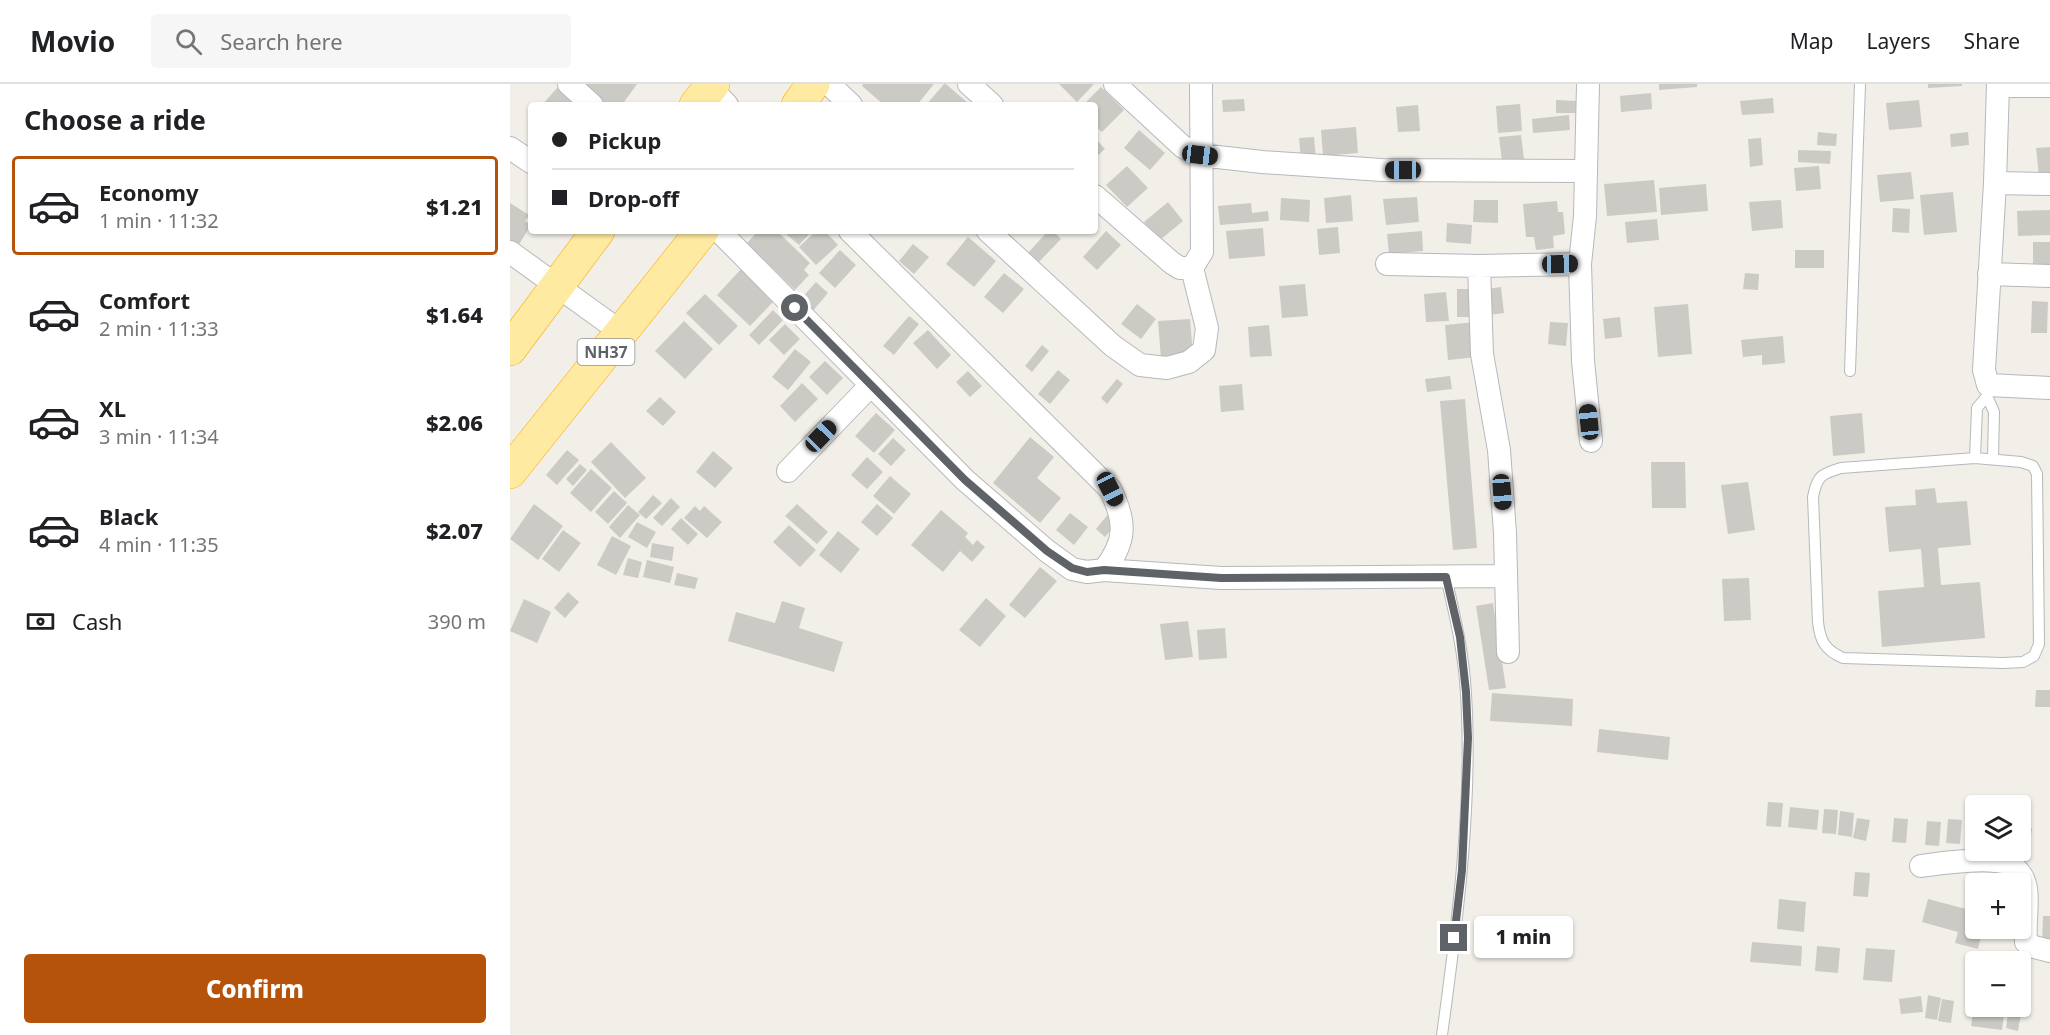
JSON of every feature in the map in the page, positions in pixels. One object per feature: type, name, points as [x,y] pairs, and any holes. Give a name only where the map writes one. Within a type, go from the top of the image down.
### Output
[{"type":"highway","points":[[800,102],[813,84]]},
{"type":"highway","points":[[510,349],[596,234]]},
{"type":"highway","name":"NH37","points":[[510,472],[700,234]]},
{"type":"street","points":[[569,84],[589,102]]},
{"type":"street","points":[[829,84],[848,102]]},
{"type":"street","points":[[969,84],[989,102]]},
{"type":"street","points":[[1115,84],[1183,147],[1200,155],[1262,162],[1382,170],[1586,171]]},
{"type":"street","points":[[991,234],[1113,346],[1140,365],[1167,368],[1189,362],[1204,350],[1207,328],[1192,268],[1202,252],[1201,84]]},
{"type":"street","points":[[1588,84],[1586,171],[1580,264],[1582,362],[1591,441]]},
{"type":"street","points":[[2050,86],[1998,85],[1995,183],[1984,370],[1988,391],[2050,388]]},
{"type":"street","points":[[510,148],[528,160]]},
{"type":"street","points":[[1995,183],[2050,184]]},
{"type":"street","points":[[1098,199],[1172,263],[1180,268],[1192,268]]},
{"type":"street","points":[[722,234],[965,480],[1047,551],[1072,568],[1087,572],[1104,570],[1221,578],[1506,576]]},
{"type":"street","points":[[853,234],[1110,489],[1123,523],[1121,541],[1114,558],[1104,570]]},
{"type":"street","points":[[510,252],[621,332]]},
{"type":"street","points":[[1387,264],[1479,266],[1580,264]]},
{"type":"street","points":[[1479,266],[1482,354],[1499,450],[1508,652]]},
{"type":"street","points":[[1989,274],[2050,276]]},
{"type":"street","points":[[788,471],[871,385]]},
{"type":"street","points":[[1921,866],[1938,863],[1997,861],[2013,865],[2024,880],[2027,895],[2024,923],[2026,942],[2034,947],[2050,951]]},
{"type":"lane","points":[[1850,371],[1860,84]]},
{"type":"lane","points":[[1975,458],[1977,408],[1988,391]]},
{"type":"lane","points":[[1988,391],[1994,412],[1993,458]]},
{"type":"lane","points":[[1993,458],[2033,466],[2037,474],[2039,644],[2034,656],[2023,662],[2003,663],[1843,658],[1830,652],[1820,640],[1818,622],[1813,497],[1815,482],[1824,473],[1841,468],[1993,458]]},
{"type":"lane","points":[[1442,1035],[1462,870],[1468,738],[1460,637],[1446,577]]},
{"type":"building","points":[[582,84],[637,84],[624,102],[604,102],[581,86]]},
{"type":"building","points":[[863,84],[934,84],[919,102],[881,102],[862,86]]},
{"type":"building","points":[[946,84],[967,102],[929,102]]},
{"type":"building","points":[[1059,84],[1094,84],[1077,102]]},
{"type":"building","points":[[1659,84],[1697,84],[1697,87],[1659,90]]},
{"type":"building","points":[[1928,84],[1962,84],[1962,86],[1928,88]]},
{"type":"building","points":[[1101,87],[1124,110],[1102,132],[1098,129],[1098,102],[1086,102]]},
{"type":"building","points":[[557,88],[572,102],[545,102]]},
{"type":"building","points":[[1651,93],[1652,109],[1621,112],[1620,96]]},
{"type":"building","points":[[1773,98],[1774,113],[1742,115],[1740,101]]},
{"type":"building","points":[[1244,99],[1245,111],[1223,112],[1222,100]]},
{"type":"building","points":[[1556,100],[1576,101],[1576,113],[1556,113]]},
{"type":"building","points":[[1919,100],[1922,127],[1889,130],[1886,103]]},
{"type":"building","points":[[1520,104],[1522,131],[1498,133],[1496,106]]},
{"type":"building","points":[[1418,105],[1420,131],[1398,132],[1396,107]]},
{"type":"building","points":[[1569,115],[1570,130],[1533,133],[1532,119]]},
{"type":"building","points":[[1356,127],[1358,153],[1323,156],[1321,130]]},
{"type":"building","points":[[1139,130],[1165,153],[1150,170],[1124,148]]},
{"type":"building","points":[[1818,132],[1837,134],[1836,146],[1817,145]]},
{"type":"building","points":[[1968,132],[1969,145],[1951,147],[1950,134]]},
{"type":"building","points":[[1521,135],[1524,159],[1502,161],[1499,137]]},
{"type":"building","points":[[1314,137],[1316,160],[1301,161],[1299,138]]},
{"type":"building","points":[[1761,138],[1763,165],[1750,167],[1748,139]]},
{"type":"building","points":[[1098,141],[1105,149],[1098,155]]},
{"type":"building","points":[[2050,147],[2050,174],[2039,176],[2036,148]]},
{"type":"building","points":[[1798,150],[1831,151],[1830,164],[1798,162]]},
{"type":"building","points":[[1127,166],[1148,188],[1127,207],[1106,185]]},
{"type":"building","points":[[1819,166],[1821,189],[1796,191],[1794,168]]},
{"type":"building","points":[[1911,172],[1914,199],[1880,202],[1877,175]]},
{"type":"building","points":[[1654,180],[1657,212],[1607,216],[1604,184]]},
{"type":"building","points":[[1706,184],[1708,211],[1661,215],[1659,188]]},
{"type":"building","points":[[1953,192],[1957,232],[1924,235],[1920,195]]},
{"type":"building","points":[[1351,195],[1353,221],[1326,223],[1324,198]]},
{"type":"building","points":[[1417,197],[1419,222],[1386,225],[1383,199]]},
{"type":"building","points":[[1281,198],[1310,200],[1309,222],[1280,220]]},
{"type":"building","points":[[1474,200],[1498,200],[1498,223],[1473,222]]},
{"type":"building","points":[[1781,200],[1783,228],[1752,231],[1749,202]]},
{"type":"building","points":[[1557,201],[1558,212],[1563,212],[1565,234],[1553,236],[1554,248],[1536,250],[1534,237],[1526,237],[1523,204]]},
{"type":"building","points":[[1168,202],[1183,221],[1160,240],[1144,222]]},
{"type":"building","points":[[510,203],[528,214],[525,221],[528,223],[528,230],[518,246],[510,241]]},
{"type":"building","points":[[1251,203],[1252,213],[1268,211],[1269,221],[1220,225],[1218,206]]},
{"type":"building","points":[[1893,208],[1910,209],[1909,233],[1892,232]]},
{"type":"building","points":[[2050,210],[2050,235],[2018,236],[2017,211]]},
{"type":"building","points":[[1657,219],[1659,240],[1627,243],[1625,222]]},
{"type":"building","points":[[1447,223],[1472,225],[1471,244],[1446,242]]},
{"type":"building","points":[[1338,227],[1340,253],[1319,255],[1317,229]]},
{"type":"building","points":[[1263,228],[1265,256],[1229,259],[1226,231]]},
{"type":"building","points":[[1106,231],[1121,245],[1097,270],[1083,257]]},
{"type":"building","points":[[1422,231],[1423,251],[1389,254],[1387,234]]},
{"type":"building","points":[[755,234],[780,234],[810,263],[804,270],[809,275],[795,290],[747,243]]},
{"type":"building","points":[[786,234],[809,234],[799,245]]},
{"type":"building","points":[[813,234],[828,234],[838,245],[816,265],[799,247]]},
{"type":"building","points":[[1045,234],[1056,234],[1061,239],[1037,264],[1027,254]]},
{"type":"building","points":[[968,237],[996,261],[974,287],[946,264]]},
{"type":"building","points":[[2033,242],[2050,242],[2050,268],[2033,268]]},
{"type":"building","points":[[913,244],[929,257],[914,274],[899,261]]},
{"type":"building","points":[[840,250],[856,265],[835,288],[819,273]]},
{"type":"building","points":[[1795,250],[1824,250],[1824,268],[1795,268]]},
{"type":"building","points":[[742,268],[769,293],[766,296],[773,302],[750,326],[717,295]]},
{"type":"building","points":[[1004,273],[1024,289],[1003,313],[984,297]]},
{"type":"building","points":[[1745,273],[1759,274],[1758,290],[1743,289]]},
{"type":"building","points":[[816,282],[828,293],[811,313],[799,301]]},
{"type":"building","points":[[1305,284],[1308,316],[1282,318],[1279,286]]},
{"type":"building","points":[[1501,287],[1504,313],[1489,315],[1486,289]]},
{"type":"building","points":[[1457,289],[1476,289],[1476,317],[1457,317]]},
{"type":"building","points":[[1446,292],[1449,321],[1426,322],[1424,294]]},
{"type":"building","points":[[705,294],[738,326],[719,345],[686,313]]},
{"type":"building","points":[[2032,301],[2048,302],[2047,333],[2031,333]]},
{"type":"building","points":[[1137,304],[1156,319],[1141,339],[1121,324]]},
{"type":"building","points":[[1688,304],[1692,354],[1658,357],[1654,307]]},
{"type":"building","points":[[773,310],[783,320],[759,345],[749,335]]},
{"type":"building","points":[[909,316],[919,324],[894,355],[883,346]]},
{"type":"building","points":[[1620,317],[1622,337],[1605,339],[1603,319]]},
{"type":"building","points":[[1190,319],[1193,356],[1161,359],[1158,321]]},
{"type":"building","points":[[684,321],[713,349],[685,379],[655,351]]},
{"type":"building","points":[[1475,322],[1478,357],[1448,360],[1445,325]]},
{"type":"building","points":[[1550,322],[1568,323],[1566,346],[1548,344]]},
{"type":"building","points":[[785,324],[800,339],[784,355],[769,340]]},
{"type":"building","points":[[1269,325],[1272,356],[1250,357],[1248,327]]},
{"type":"building","points":[[928,330],[951,355],[937,369],[913,343]]},
{"type":"building","points":[[1783,336],[1785,363],[1762,365],[1762,355],[1743,357],[1741,340]]},
{"type":"building","points":[[1042,345],[1049,351],[1032,372],[1025,366]]},
{"type":"building","points":[[795,349],[811,362],[788,390],[772,377]]},
{"type":"building","points":[[825,361],[843,378],[827,395],[809,377]]},
{"type":"building","points":[[1058,370],[1070,380],[1050,404],[1038,394]]},
{"type":"building","points":[[968,371],[982,386],[970,397],[956,382]]},
{"type":"building","points":[[1450,376],[1452,389],[1427,392],[1425,379]]},
{"type":"building","points":[[1117,379],[1123,384],[1107,404],[1101,398]]},
{"type":"building","points":[[802,383],[818,399],[795,422],[780,406]]},
{"type":"building","points":[[1242,384],[1244,410],[1221,412],[1219,386]]},
{"type":"building","points":[[660,397],[676,412],[663,426],[646,411]]},
{"type":"building","points":[[1465,399],[1477,548],[1453,550],[1440,401]]},
{"type":"building","points":[[876,413],[895,430],[874,453],[855,436]]},
{"type":"building","points":[[1862,413],[1865,453],[1833,456],[1830,416]]},
{"type":"building","points":[[1030,437],[1054,457],[1037,478],[1061,498],[1040,523],[993,483]]},
{"type":"building","points":[[893,438],[906,450],[891,466],[878,454]]},
{"type":"building","points":[[611,442],[646,478],[625,498],[591,462]]},
{"type":"building","points":[[567,450],[579,460],[557,485],[546,475]]},
{"type":"building","points":[[713,451],[733,468],[715,488],[696,472]]},
{"type":"building","points":[[867,457],[883,472],[867,489],[851,475]]},
{"type":"building","points":[[1651,462],[1685,462],[1686,508],[1652,508]]},
{"type":"building","points":[[580,464],[587,470],[573,486],[566,479]]},
{"type":"building","points":[[591,469],[612,488],[591,512],[570,493]]},
{"type":"building","points":[[890,476],[911,494],[894,514],[873,496]]},
{"type":"building","points":[[1748,482],[1755,530],[1728,534],[1721,485]]},
{"type":"building","points":[[1935,488],[1937,503],[1967,501],[1971,545],[1938,548],[1941,585],[1980,582],[1985,638],[1882,647],[1878,591],[1924,587],[1921,549],[1889,552],[1885,507],[1916,505],[1915,490]]},
{"type":"building","points":[[614,491],[627,503],[608,524],[595,512]]},
{"type":"building","points":[[653,495],[662,503],[646,519],[638,512]]},
{"type":"building","points":[[671,498],[680,507],[662,526],[653,518]]},
{"type":"building","points":[[534,504],[563,526],[538,560],[510,539]]},
{"type":"building","points":[[797,504],[828,532],[817,544],[785,516]]},
{"type":"building","points":[[877,504],[893,518],[877,536],[861,522]]},
{"type":"building","points":[[628,505],[640,515],[620,538],[609,527]]},
{"type":"building","points":[[695,506],[700,511],[704,506],[722,522],[707,538],[684,518]]},
{"type":"building","points":[[941,510],[968,533],[965,537],[973,545],[977,540],[985,547],[972,562],[960,551],[943,572],[911,545]]},
{"type":"building","points":[[1070,513],[1088,527],[1074,545],[1056,530]]},
{"type":"building","points":[[1109,513],[1118,521],[1105,537],[1096,529]]},
{"type":"building","points":[[681,518],[698,534],[688,545],[671,529]]},
{"type":"building","points":[[637,522],[656,532],[647,548],[628,537]]},
{"type":"building","points":[[789,525],[816,550],[800,567],[773,542]]},
{"type":"building","points":[[563,530],[581,543],[559,572],[542,559]]},
{"type":"building","points":[[838,531],[860,549],[841,573],[819,555]]},
{"type":"building","points":[[612,536],[631,546],[616,575],[597,565]]},
{"type":"building","points":[[652,543],[674,547],[672,561],[650,557]]},
{"type":"building","points":[[628,558],[642,562],[638,578],[623,575]]},
{"type":"building","points":[[647,560],[674,567],[670,583],[643,577]]},
{"type":"building","points":[[1040,567],[1057,581],[1025,618],[1009,605]]},
{"type":"building","points":[[677,573],[698,578],[695,589],[674,585]]},
{"type":"building","points":[[1749,578],[1751,620],[1724,621],[1722,579]]},
{"type":"building","points":[[568,592],[579,602],[565,618],[554,608]]},
{"type":"building","points":[[986,598],[1006,616],[980,647],[959,630]]},
{"type":"building","points":[[524,599],[551,612],[537,643],[510,631]]},
{"type":"building","points":[[782,601],[805,608],[799,628],[843,642],[834,672],[728,641],[736,612],[775,623]]},
{"type":"building","points":[[1493,603],[1506,688],[1489,690],[1476,606]]},
{"type":"building","points":[[1188,621],[1193,657],[1165,660],[1160,624]]},
{"type":"building","points":[[1225,628],[1227,658],[1199,660],[1197,630]]},
{"type":"building","points":[[2036,690],[2050,690],[2050,707],[2035,707]]},
{"type":"building","points":[[1492,693],[1573,699],[1572,726],[1490,721]]},
{"type":"building","points":[[1599,729],[1670,737],[1668,760],[1597,752]]},
{"type":"building","points":[[1768,802],[1783,803],[1781,827],[1766,826]]},
{"type":"building","points":[[1790,807],[1819,810],[1817,830],[1788,827]]},
{"type":"building","points":[[1824,809],[1838,810],[1836,834],[1822,833]]},
{"type":"building","points":[[1840,811],[1854,813],[1852,837],[1838,835]]},
{"type":"building","points":[[1857,818],[1870,820],[1866,841],[1853,838]]},
{"type":"building","points":[[1894,818],[1908,819],[1906,843],[1892,842]]},
{"type":"building","points":[[1948,819],[1962,820],[1960,844],[1946,843]]},
{"type":"building","points":[[1927,821],[1941,822],[1939,846],[1925,845]]},
{"type":"building","points":[[1855,872],[1870,873],[1868,897],[1853,896]]},
{"type":"building","points":[[1779,899],[1806,902],[1804,932],[1777,929]]},
{"type":"building","points":[[1928,899],[1965,909],[1965,939],[1980,939],[1978,949],[1955,943],[1958,932],[1922,922]]},
{"type":"building","points":[[2043,916],[2050,916],[2050,946],[2042,946]]},
{"type":"building","points":[[1752,942],[1802,946],[1801,966],[1750,962]]},
{"type":"building","points":[[1817,946],[1840,948],[1838,973],[1815,971]]},
{"type":"building","points":[[1866,948],[1895,950],[1892,982],[1863,980]]},
{"type":"building","points":[[1928,995],[1941,998],[1937,1020],[1925,1018]]},
{"type":"building","points":[[1921,996],[1923,1012],[1901,1014],[1899,999]]},
{"type":"building","points":[[1942,999],[1954,1001],[1951,1023],[1938,1021]]},
{"type":"building","points":[[1972,1017],[2004,1017],[2002,1030],[1971,1026]]},
{"type":"building","points":[[2008,1017],[2020,1017],[2018,1031],[2006,1028]]},
{"type":"route","points":[[795,308],[965,480],[1047,551],[1072,568],[1087,572],[1104,570],[1221,578],[1446,577],[1460,637],[1468,738],[1462,870],[1454,938]]}]
